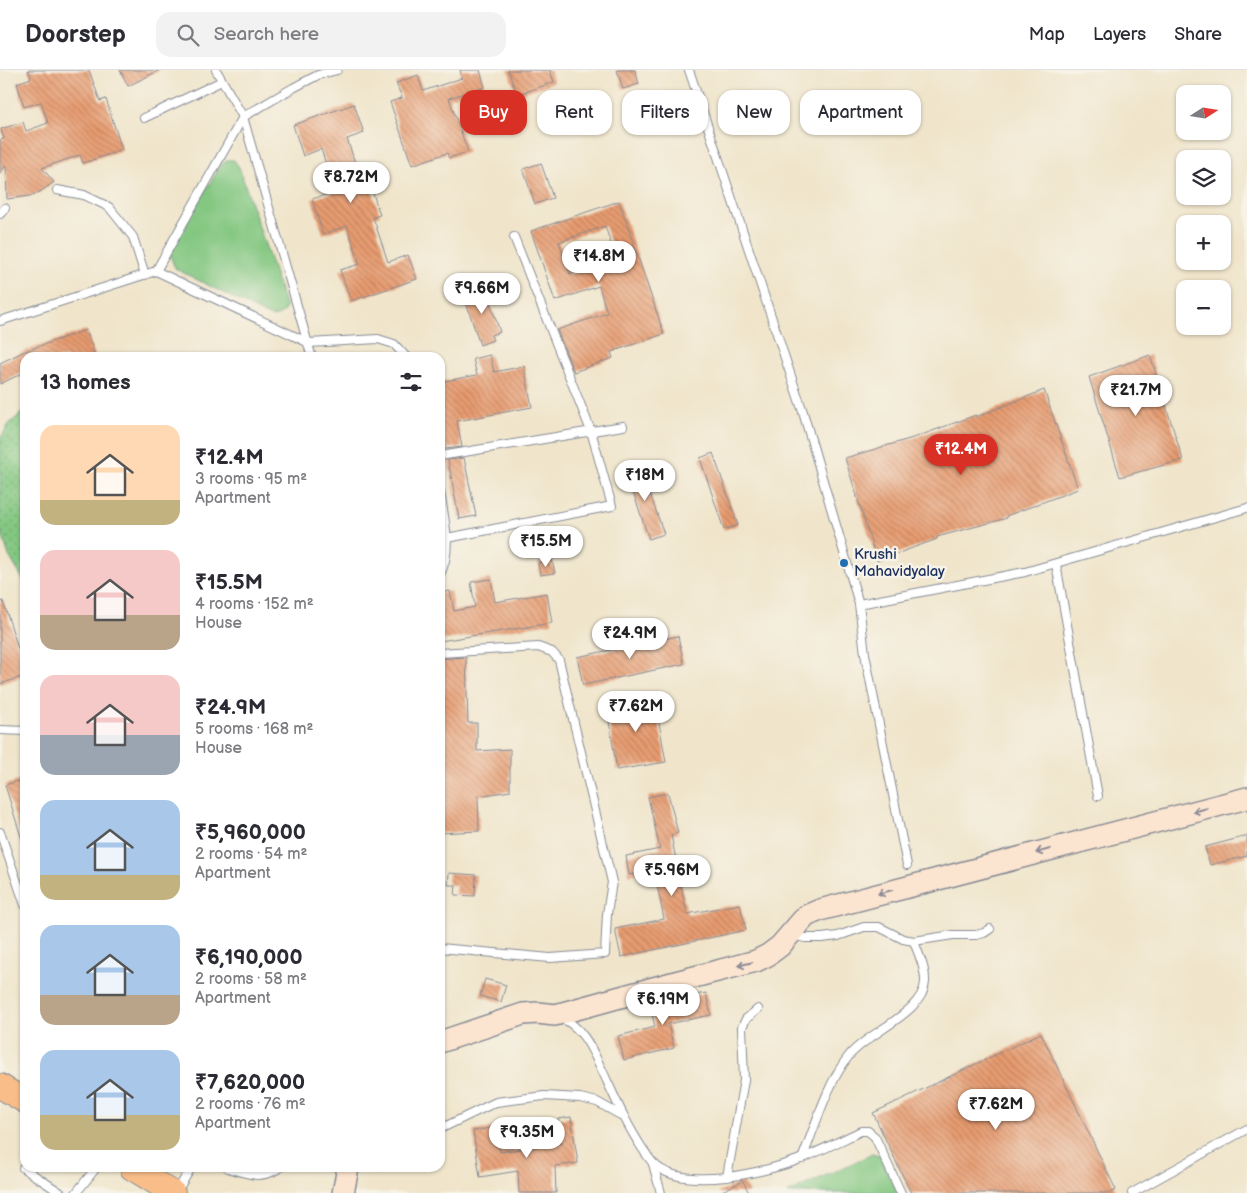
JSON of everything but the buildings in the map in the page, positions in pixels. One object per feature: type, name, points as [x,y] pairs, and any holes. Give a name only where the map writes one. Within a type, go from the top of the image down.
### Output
[{"type":"main road","points":[[445,1040],[523,1014],[554,1015],[677,990],[768,955],[780,946],[806,916],[820,910],[1247,798]]},
{"type":"main road","points":[[0,1086],[20,1098]]},
{"type":"main road","points":[[139,1172],[174,1193]]},
{"type":"main road","points":[[343,1193],[347,1172]]},
{"type":"lane","points":[[216,70],[243,117],[311,352]]},
{"type":"lane","points":[[0,321],[156,271],[243,117],[310,80],[337,70]]},
{"type":"lane","points":[[689,70],[803,412],[859,604],[866,654],[907,865]]},
{"type":"lane","points":[[144,118],[222,81]]},
{"type":"lane","points":[[57,190],[84,195],[109,207],[132,238],[145,275]]},
{"type":"lane","points":[[447,538],[612,506],[591,431],[514,237]]},
{"type":"lane","points":[[156,271],[309,343],[378,339],[394,344],[401,352]]},
{"type":"lane","points":[[445,455],[623,426]]},
{"type":"lane","points":[[859,604],[962,585],[1056,564],[1247,508]]},
{"type":"lane","points":[[445,525],[447,538],[445,557]]},
{"type":"lane","points":[[1056,564],[1098,796]]},
{"type":"lane","points":[[445,652],[538,646],[552,652],[559,660],[612,882],[606,914],[605,954],[550,958],[445,948]]},
{"type":"lane","points":[[0,730],[20,731]]},
{"type":"lane","points":[[0,832],[20,880]]},
{"type":"lane","points":[[789,934],[805,938],[822,938],[838,936],[864,927],[879,927],[903,939],[914,941],[953,935],[976,935],[990,929]]},
{"type":"lane","points":[[802,1158],[835,1077],[848,1057],[860,1044],[911,1008],[920,997],[925,983],[923,967],[914,941]]},
{"type":"lane","points":[[727,1177],[744,1080],[742,1027],[746,1019],[758,1009]]},
{"type":"lane","points":[[554,1015],[568,1021],[578,1029],[592,1050],[624,1117],[653,1164],[661,1193]]},
{"type":"lane","points":[[445,1127],[496,1102],[544,1096],[580,1098],[597,1102],[624,1117]]},
{"type":"lane","points":[[1132,1193],[1247,1129]]},
{"type":"lane","points":[[653,1164],[670,1175],[690,1179],[727,1177],[802,1158],[861,1131],[868,1131],[875,1137],[901,1193]]},
{"type":"lane","points":[[29,1172],[61,1193]]},
{"type":"lane","points":[[76,1193],[93,1172]]},
{"type":"lane","points":[[174,1193],[188,1172]]},
{"type":"lane","points":[[241,1172],[261,1176],[272,1172]]},
{"type":"green space","points":[[228,160],[234,160],[239,167],[286,307],[284,312],[278,316],[271,317],[176,269],[171,258],[171,250],[175,238],[222,164]]},
{"type":"green space","points":[[20,414],[20,575],[9,556],[0,528],[0,439],[9,424]]},
{"type":"green space","points":[[872,1154],[880,1156],[898,1193],[788,1193]]},
{"type":"place","name":"Krushi Mahavidyalay","points":[[844,563]]}]
